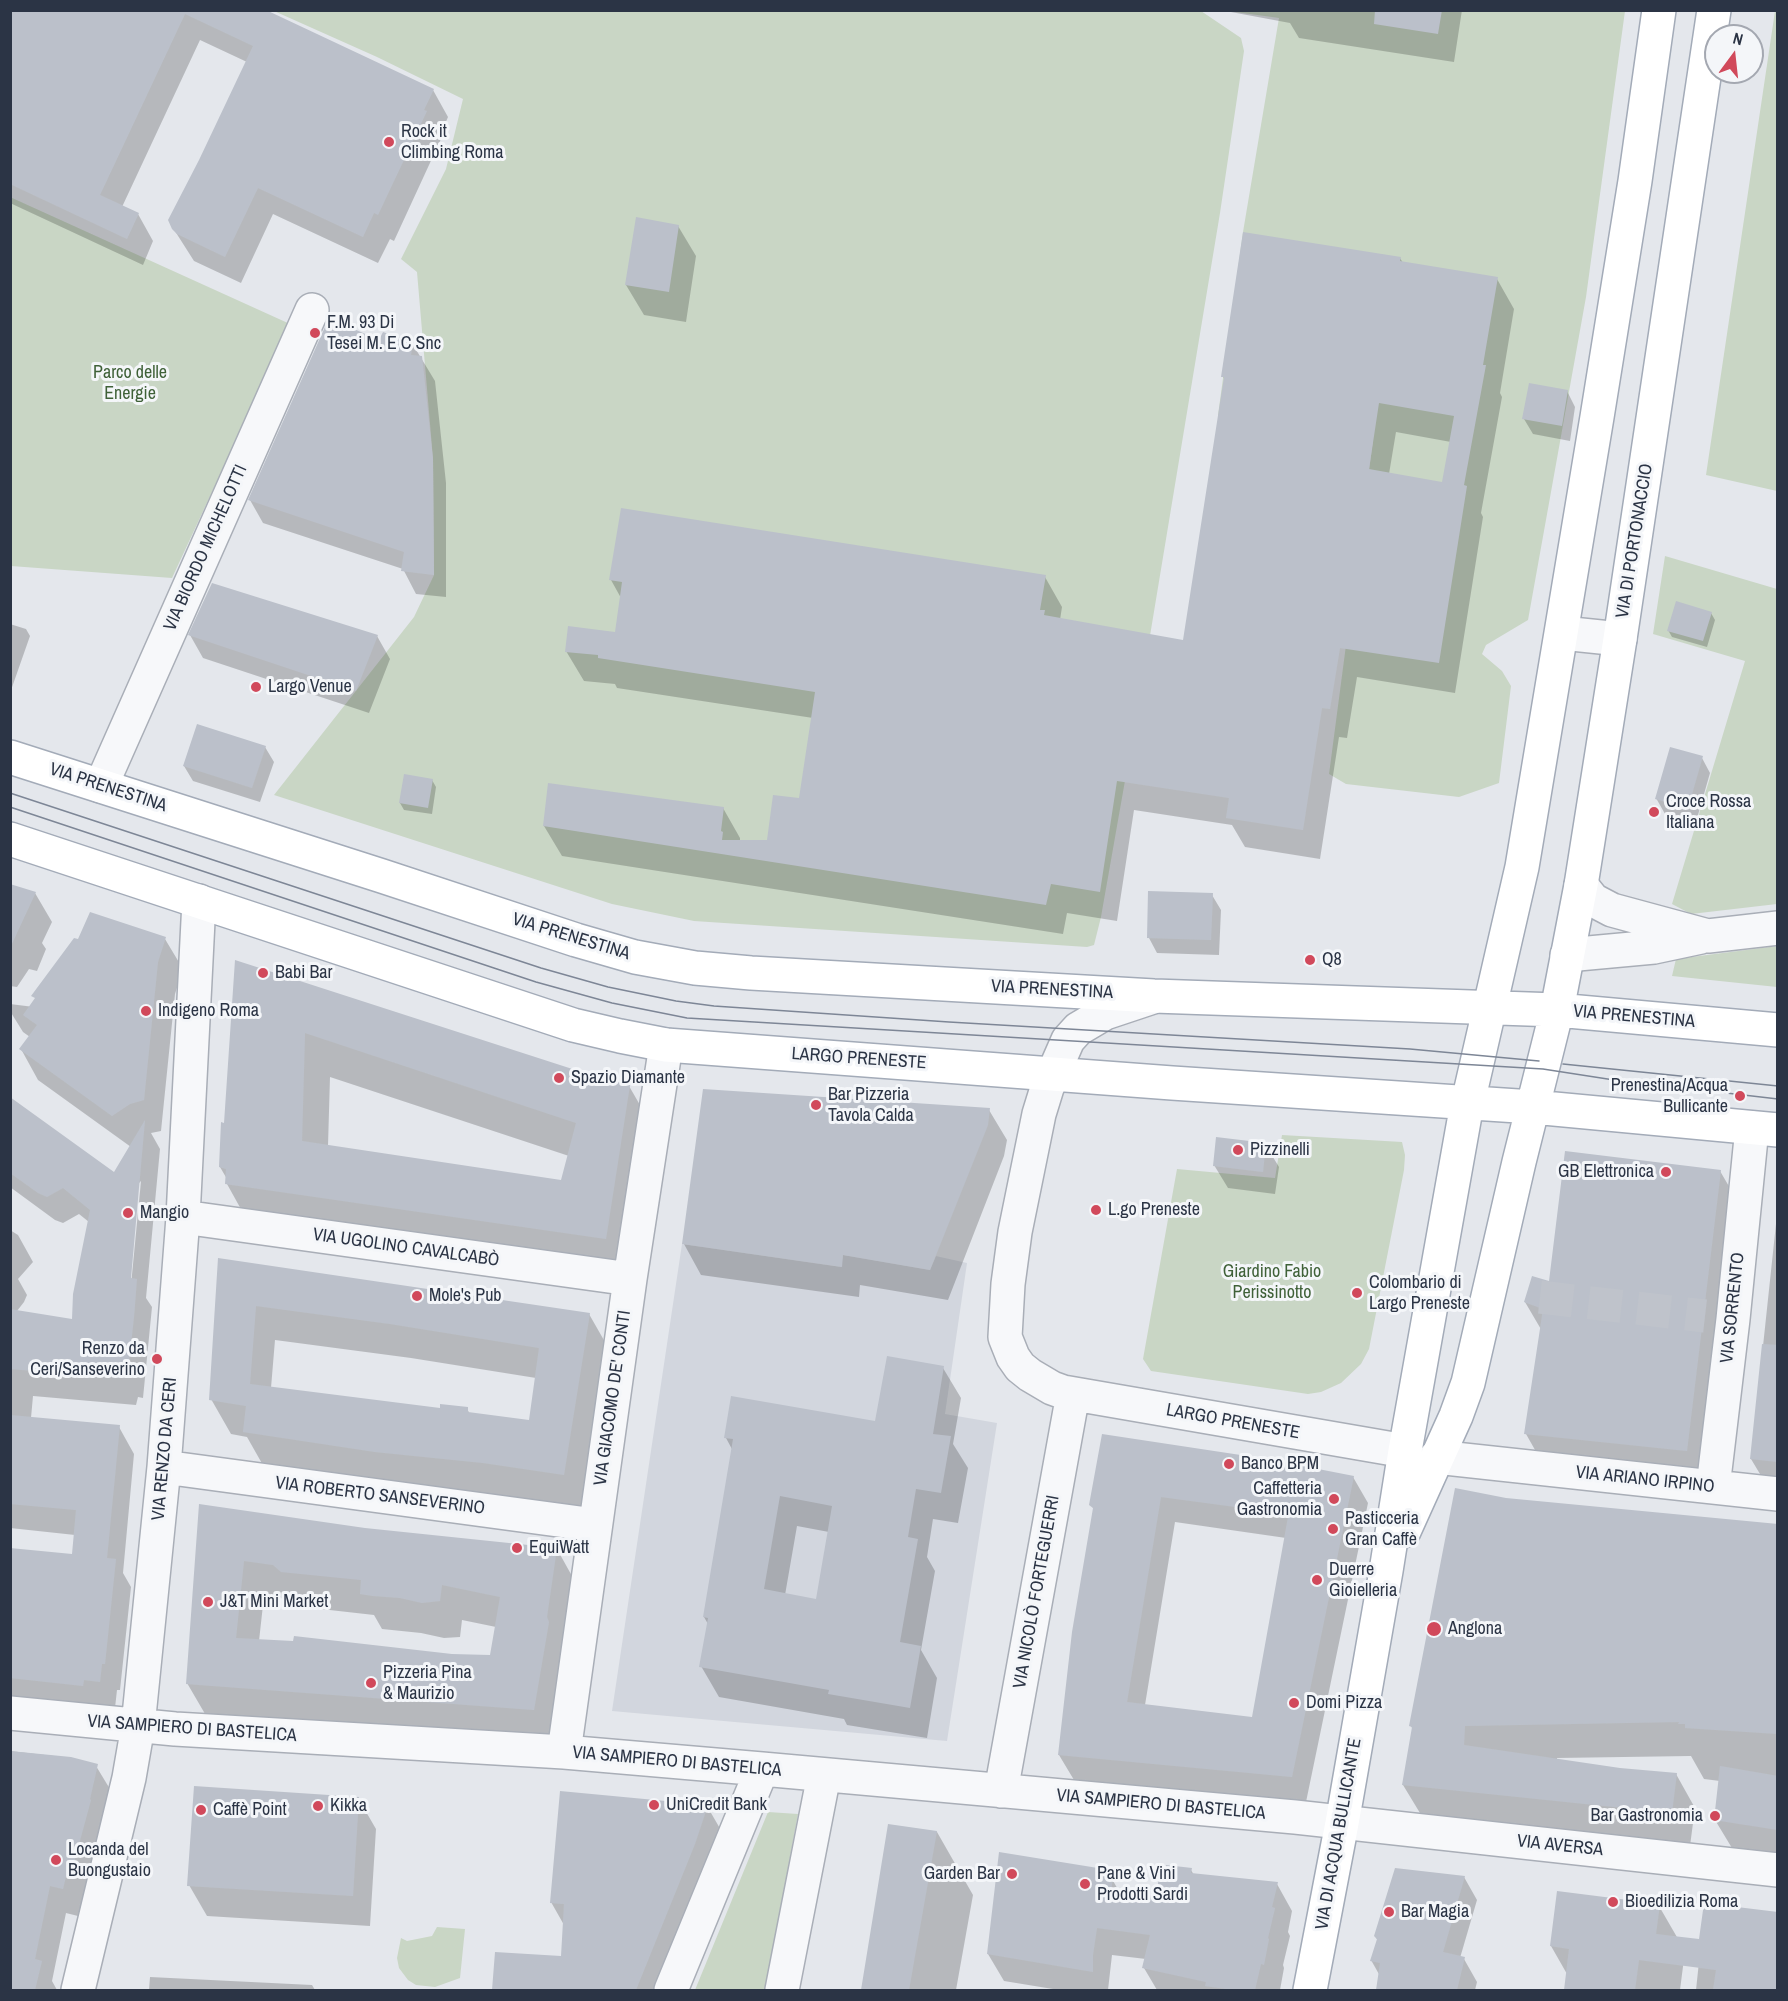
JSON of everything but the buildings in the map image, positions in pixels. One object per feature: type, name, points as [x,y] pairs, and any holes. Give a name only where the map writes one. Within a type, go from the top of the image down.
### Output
[{"type":"main road","points":[[1405,1451],[1468,1104],[1522,867],[1635,181],[1659,10]]},
{"type":"main road","name":"VIA DI PORTONACCIO","points":[[1533,1107],[1557,1010],[1581,885],[1714,10]]},
{"type":"main road","name":"VIA PRENESTINA","points":[[10,757],[576,940],[666,963],[724,971],[1154,996]]},
{"type":"main road","points":[[10,839],[573,1024],[666,1045]]},
{"type":"main road","name":"LARGO PRENESTE","points":[[1154,996],[1490,1006]]},
{"type":"main road","name":"VIA PRENESTINA","points":[[1490,1006],[1778,1030]]},
{"type":"main road","name":"LARGO PRENESTE","points":[[666,1045],[1533,1107]]},
{"type":"main road","points":[[1436,1457],[1456,1416],[1468,1383],[1533,1107],[1765,1129]]},
{"type":"main road","name":"VIA DI ACQUA BULLICANTE","points":[[1310,1990],[1342,1823],[1405,1451]]},
{"type":"main road","name":"VIA DI ACQUA BULLICANTE","points":[[1386,1571],[1436,1457]]},
{"type":"street","name":"VIA BIORDO MICHELOTTI","points":[[101,786],[312,310]]},
{"type":"street","points":[[1562,633],[1620,639]]},
{"type":"street","points":[[1581,885],[1593,900],[1612,910],[1708,936]]},
{"type":"street","name":"VIA RENZO DA CERI","points":[[78,1990],[129,1778],[138,1726],[164,1467],[183,1217],[199,901]]},
{"type":"street","points":[[1567,955],[1654,947],[1708,936],[1778,928]]},
{"type":"street","name":"LARGO PRENESTE","points":[[1154,996],[1105,1013],[1078,1029],[1068,1040],[1053,1073],[1039,1114],[1015,1232],[1008,1284],[1005,1337],[1013,1357],[1030,1375],[1052,1388],[1074,1394],[1405,1451]]},
{"type":"street","name":"VIA GIACOMO DE' CONTI","points":[[564,1752],[630,1279],[666,1045]]},
{"type":"street","name":"VIA SORRENTO","points":[[1713,1487],[1733,1319],[1765,1129]]},
{"type":"street","name":"VIA UGOLINO CAVALCABÒ","points":[[183,1217],[630,1279]]},
{"type":"street","name":"VIA NICOLÒ FORTEGUERRI","points":[[1001,1791],[1074,1394]]},
{"type":"street","name":"VIA ARIANO IRPINO","points":[[1436,1457],[1778,1494]]},
{"type":"street","name":"VIA ROBERTO SANSEVERINO","points":[[164,1467],[595,1525]]},
{"type":"street","name":"VIA SAMPIERO DI BASTELICA","points":[[10,1713],[138,1726],[564,1752],[1342,1823]]},
{"type":"street","points":[[670,1990],[762,1769]]},
{"type":"street","points":[[782,1990],[824,1775]]},
{"type":"street","name":"VIA AVERSA","points":[[1342,1823],[1778,1870]]},
{"type":"shaded area","points":[[682,1244],[841,1267],[843,1255],[930,1270],[936,1256],[967,1263],[945,1414],[997,1423],[947,1741],[612,1711]]},
{"type":"green space","points":[[274,11],[1201,11],[1241,38],[1244,51],[1220,213],[1141,690],[1101,917],[1094,945],[1087,947],[694,921],[612,904],[274,795],[414,617],[434,575],[433,459],[417,272],[401,259],[446,169],[463,99]]},
{"type":"green space","points":[[1228,11],[1625,11],[1586,297],[1528,620],[1486,645],[1482,654],[1502,671],[1511,686],[1499,783],[1459,797],[1346,784],[1329,774],[1373,440],[1218,415],[1243,232],[1279,18]]},
{"type":"green space","points":[[1775,11],[1778,11],[1777,491],[1706,475]]},
{"type":"green space","name":"Parco delle Energie","points":[[10,197],[290,324],[172,578],[11,566]]},
{"type":"green space","points":[[1665,556],[1777,589],[1777,904],[1691,914],[1672,904],[1745,661],[1653,634]]},
{"type":"green space","points":[[1777,946],[1777,987],[1672,976],[1676,959]]},
{"type":"green space","name":"Giardino Fabio Perissinotto","points":[[1282,1135],[1402,1142],[1405,1155],[1404,1170],[1369,1349],[1361,1364],[1341,1383],[1321,1392],[1308,1394],[1151,1371],[1143,1359],[1177,1169],[1275,1178]]},
{"type":"green space","points":[[768,1812],[798,1814],[764,1990],[695,1990]]},
{"type":"green space","points":[[437,1927],[465,1929],[460,1978],[435,1987],[416,1985],[408,1980],[399,1968],[397,1958],[401,1938],[407,1941],[432,1936]]},
{"type":"tunnel","points":[[1540,1297],[1705,1316]]},
{"type":"tram line","points":[[10,793],[541,968],[608,987],[676,1001],[714,1006],[949,1022],[1410,1049],[1539,1061]]},
{"type":"tram line","points":[[10,807],[536,982],[612,1003],[687,1018],[1543,1069],[1614,1080],[1778,1099]]},
{"type":"tram line","points":[[1563,1064],[1778,1086]]},
{"type":"place","name":"Rock it Climbing Roma","points":[[389,142]]},
{"type":"place","name":"F.M. 93 Di Tesei M. E C Snc","points":[[315,333]]},
{"type":"place","name":"Largo Venue","points":[[256,687]]},
{"type":"place","name":"Croce Rossa Italiana","points":[[1654,812]]},
{"type":"place","name":"Q8","points":[[1310,960]]},
{"type":"place","name":"Babi Bar","points":[[263,973]]},
{"type":"place","name":"Indigeno Roma","points":[[146,1011]]},
{"type":"place","name":"Spazio Diamante","points":[[559,1078]]},
{"type":"place","name":"Prenestina/Acqua Bullicante","points":[[1740,1096]]},
{"type":"place","name":"Bar Pizzeria Tavola Calda","points":[[816,1105]]},
{"type":"place","name":"Pizzinelli","points":[[1238,1150]]},
{"type":"place","name":"GB Elettronica","points":[[1666,1172]]},
{"type":"place","name":"L.go Preneste","points":[[1096,1210]]},
{"type":"place","name":"Mangio","points":[[128,1213]]},
{"type":"place","name":"Colombario di Largo Preneste","points":[[1357,1293]]},
{"type":"place","name":"Mole's Pub","points":[[417,1296]]},
{"type":"place","name":"Renzo da Ceri/Sanseverino","points":[[157,1359]]},
{"type":"place","name":"Banco BPM","points":[[1229,1464]]},
{"type":"place","name":"Caffetteria Gastronomia","points":[[1334,1499]]},
{"type":"place","name":"Pasticceria Gran Caffè","points":[[1333,1529]]},
{"type":"place","name":"EquiWatt","points":[[517,1548]]},
{"type":"place","name":"Duerre Gioielleria","points":[[1317,1580]]},
{"type":"place","name":"J&T Mini Market","points":[[208,1602]]},
{"type":"place","name":"Anglona","points":[[1434,1629]]},
{"type":"place","name":"Pizzeria Pina & Maurizio","points":[[371,1683]]},
{"type":"place","name":"Domi Pizza","points":[[1294,1703]]},
{"type":"place","name":"UniCredit Bank","points":[[654,1805]]},
{"type":"place","name":"Kikka","points":[[318,1806]]},
{"type":"place","name":"Caffè Point","points":[[201,1810]]},
{"type":"place","name":"Bar Gastronomia","points":[[1715,1816]]},
{"type":"place","name":"Locanda del Buongustaio","points":[[56,1860]]},
{"type":"place","name":"Garden Bar","points":[[1012,1874]]},
{"type":"place","name":"Pane & Vini Prodotti Sardi","points":[[1085,1884]]},
{"type":"place","name":"Bioedilizia Roma","points":[[1613,1902]]},
{"type":"place","name":"Bar Magia","points":[[1389,1912]]}]
